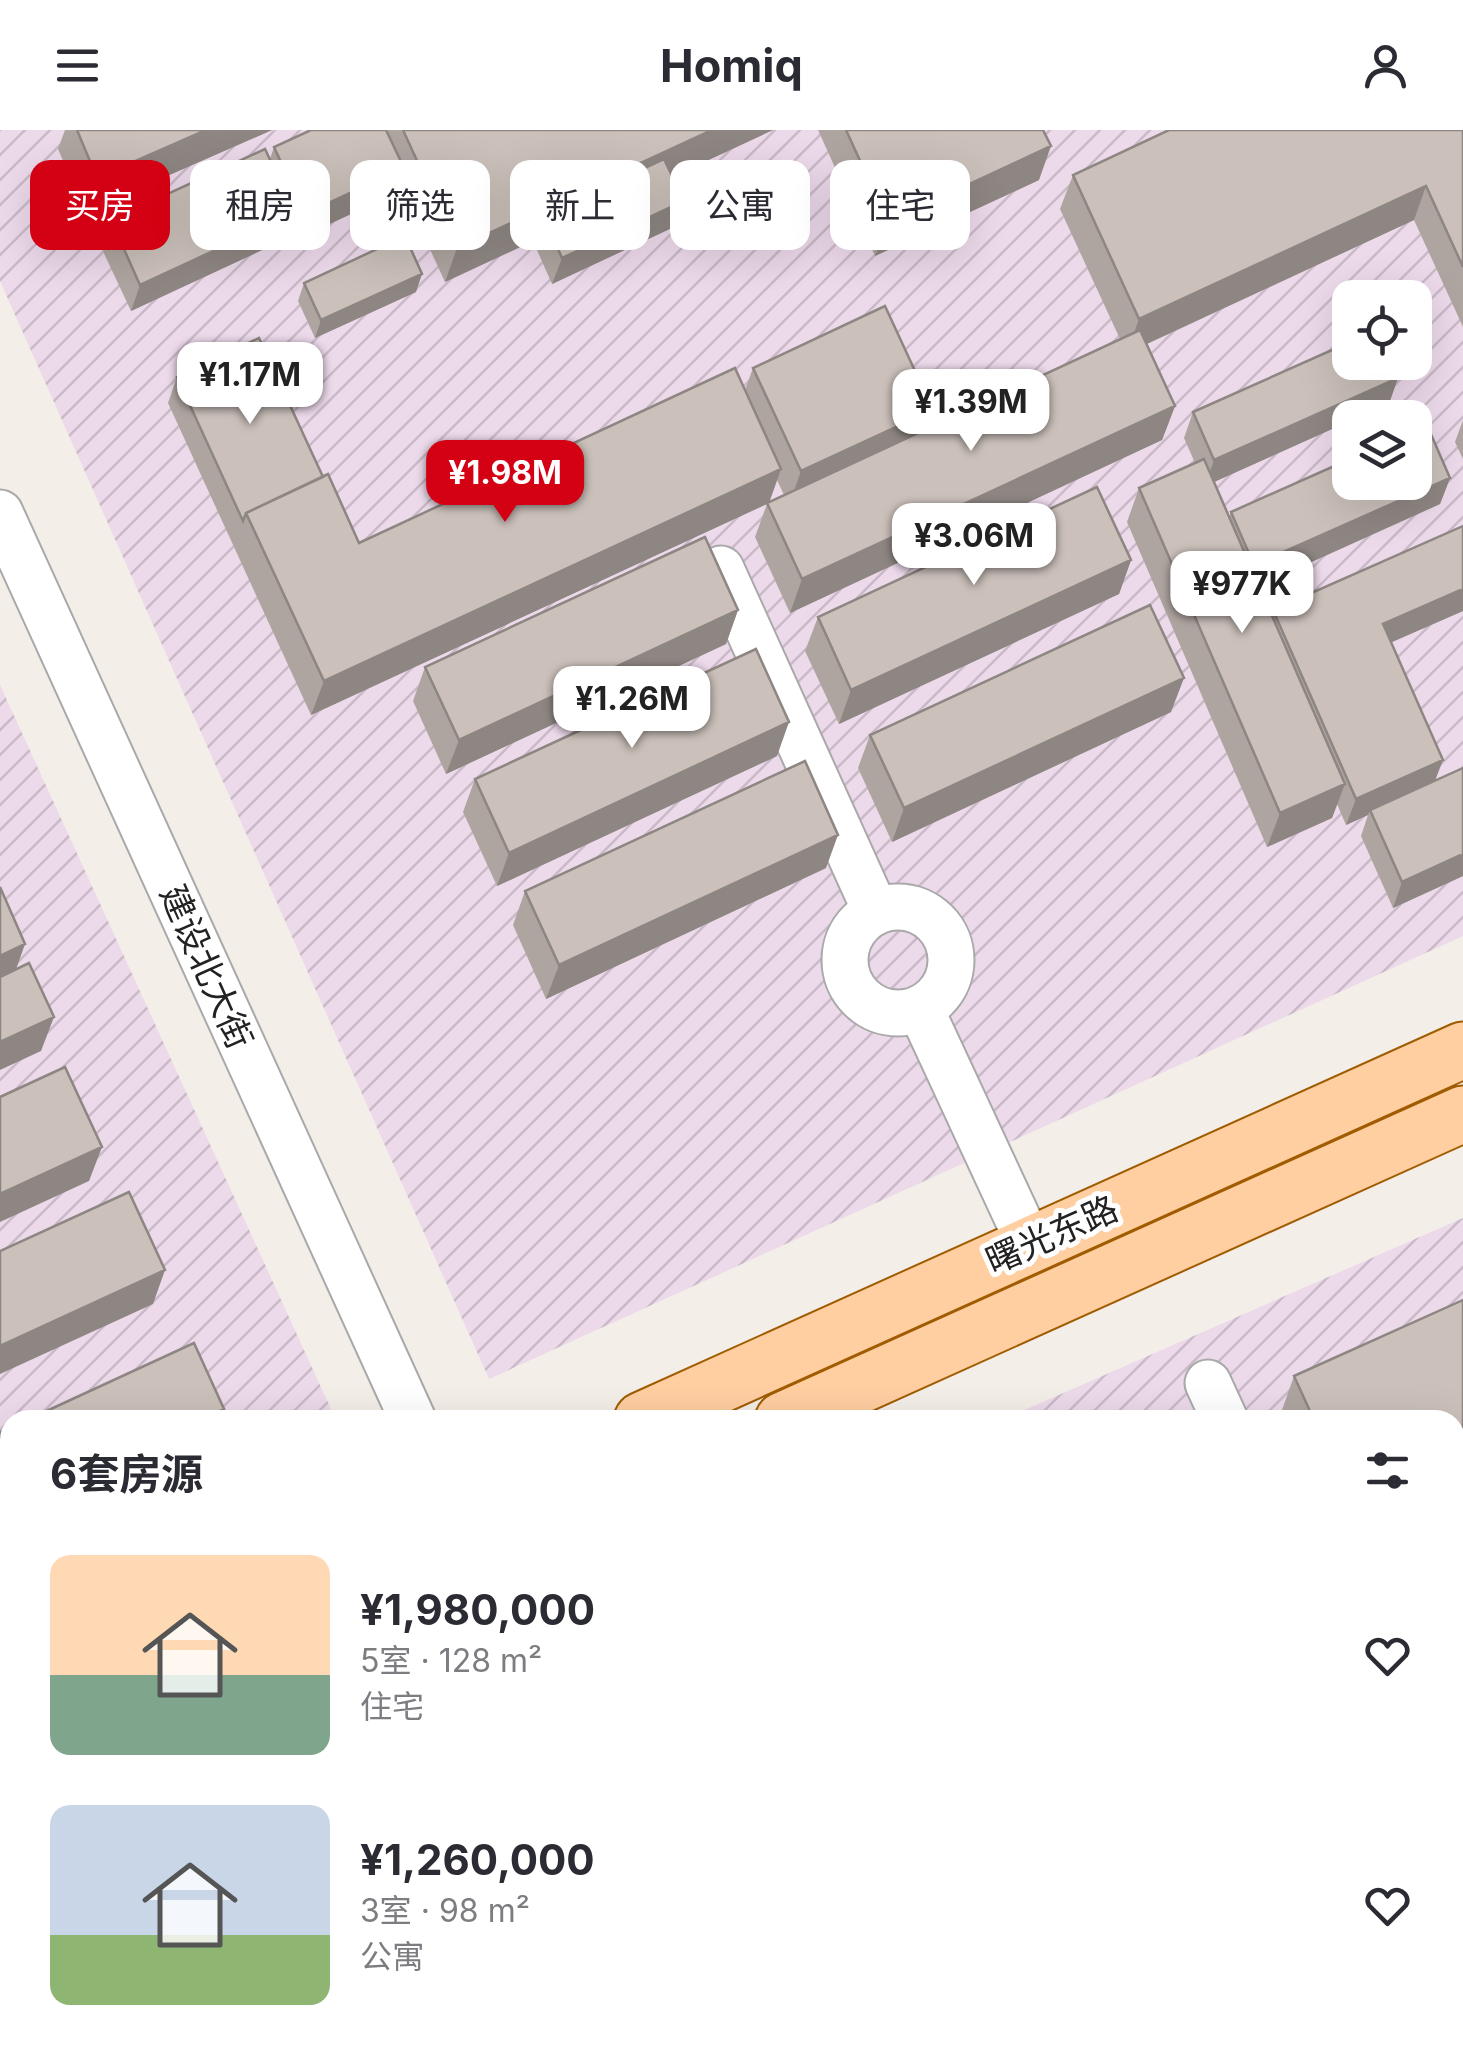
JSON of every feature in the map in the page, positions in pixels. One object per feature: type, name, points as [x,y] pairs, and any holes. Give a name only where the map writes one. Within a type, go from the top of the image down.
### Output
[{"type":"main road","name":"曙光东路","points":[[664,1410],[1463,1050]]},
{"type":"main road","name":"曙光东路","points":[[805,1410],[1463,1114]]},
{"type":"street","name":"建设北大街","points":[[0,513],[408,1410]]},
{"type":"street","points":[[721,569],[876,912]]},
{"type":"street","points":[[899,906],[916,910],[932,918],[950,945],[952,962],[948,978],[940,993],[920,1008],[897,1013],[881,1010],[867,1003],[848,977],[847,946],[854,930],[876,912],[899,906]]},
{"type":"street","points":[[920,1008],[1030,1245]]},
{"type":"shaded area","points":[[0,130],[1463,130],[1463,936],[489,1379],[0,281]]},
{"type":"shaded area","points":[[0,685],[331,1410],[0,1410]]},
{"type":"shaded area","points":[[1463,1218],[1463,1410],[1025,1410]]},
{"type":"building","points":[[77,130],[206,130],[138,160],[90,160]]},
{"type":"building","points":[[311,130],[386,130],[400,160],[350,160],[350,193],[330,202],[330,160],[280,160],[274,147]]},
{"type":"building","points":[[403,130],[712,130],[647,160],[510,160],[510,223],[490,233],[490,160],[417,160]]},
{"type":"building","points":[[846,130],[1043,130],[1051,146],[970,184],[970,160],[860,160]]},
{"type":"building","points":[[1169,130],[1463,130],[1463,267],[1426,186],[1139,319],[1073,175]]},
{"type":"building","points":[[265,149],[270,160],[241,160]]},
{"type":"building","points":[[664,159],[670,172],[670,208],[650,217],[650,165]]},
{"type":"building","points":[[190,184],[190,250],[215,250],[140,285],[124,250],[170,250],[170,193]]},
{"type":"building","points":[[375,250],[411,250],[422,274],[321,320],[304,283]]},
{"type":"building","points":[[558,250],[579,250],[562,258]]},
{"type":"building","points":[[885,306],[933,410],[801,471],[753,368]]},
{"type":"building","points":[[1140,330],[1175,406],[802,579],[767,503]]},
{"type":"building","points":[[259,338],[323,477],[246,513],[243,521],[177,377]]},
{"type":"building","points":[[1332,350],[1332,380],[1394,380],[1349,400],[1332,400],[1332,407],[1214,460],[1193,412]]},
{"type":"building","points":[[735,368],[781,469],[324,681],[246,513],[328,474],[359,543]]},
{"type":"building","points":[[1432,437],[1450,478],[1432,486]]},
{"type":"building","points":[[1204,459],[1345,784],[1280,813],[1139,488]]},
{"type":"building","points":[[1332,467],[1332,500],[1400,500],[1254,565],[1231,512]]},
{"type":"building","points":[[1097,487],[1131,560],[851,690],[818,617]]},
{"type":"building","points":[[1463,526],[1463,589],[1383,624],[1443,760],[1356,799],[1273,610]]},
{"type":"building","points":[[705,537],[738,610],[459,740],[425,667]]},
{"type":"building","points":[[1150,605],[1184,678],[904,808],[870,735]]},
{"type":"building","points":[[756,649],[789,722],[509,853],[475,779]]},
{"type":"building","points":[[805,761],[838,835],[559,965],[525,891]]},
{"type":"building","points":[[1463,768],[1463,854],[1402,882],[1370,810]]},
{"type":"building","points":[[0,887],[25,944],[0,956]]},
{"type":"building","points":[[29,963],[54,1017],[0,1042],[0,977]]},
{"type":"building","points":[[65,1067],[102,1147],[0,1194],[0,1097]]},
{"type":"building","points":[[129,1192],[165,1270],[0,1346],[0,1251]]},
{"type":"building","points":[[1463,1300],[1463,1410],[1309,1410],[1294,1376]]},
{"type":"building","points":[[194,1343],[224,1409],[222,1410],[49,1410]]}]
